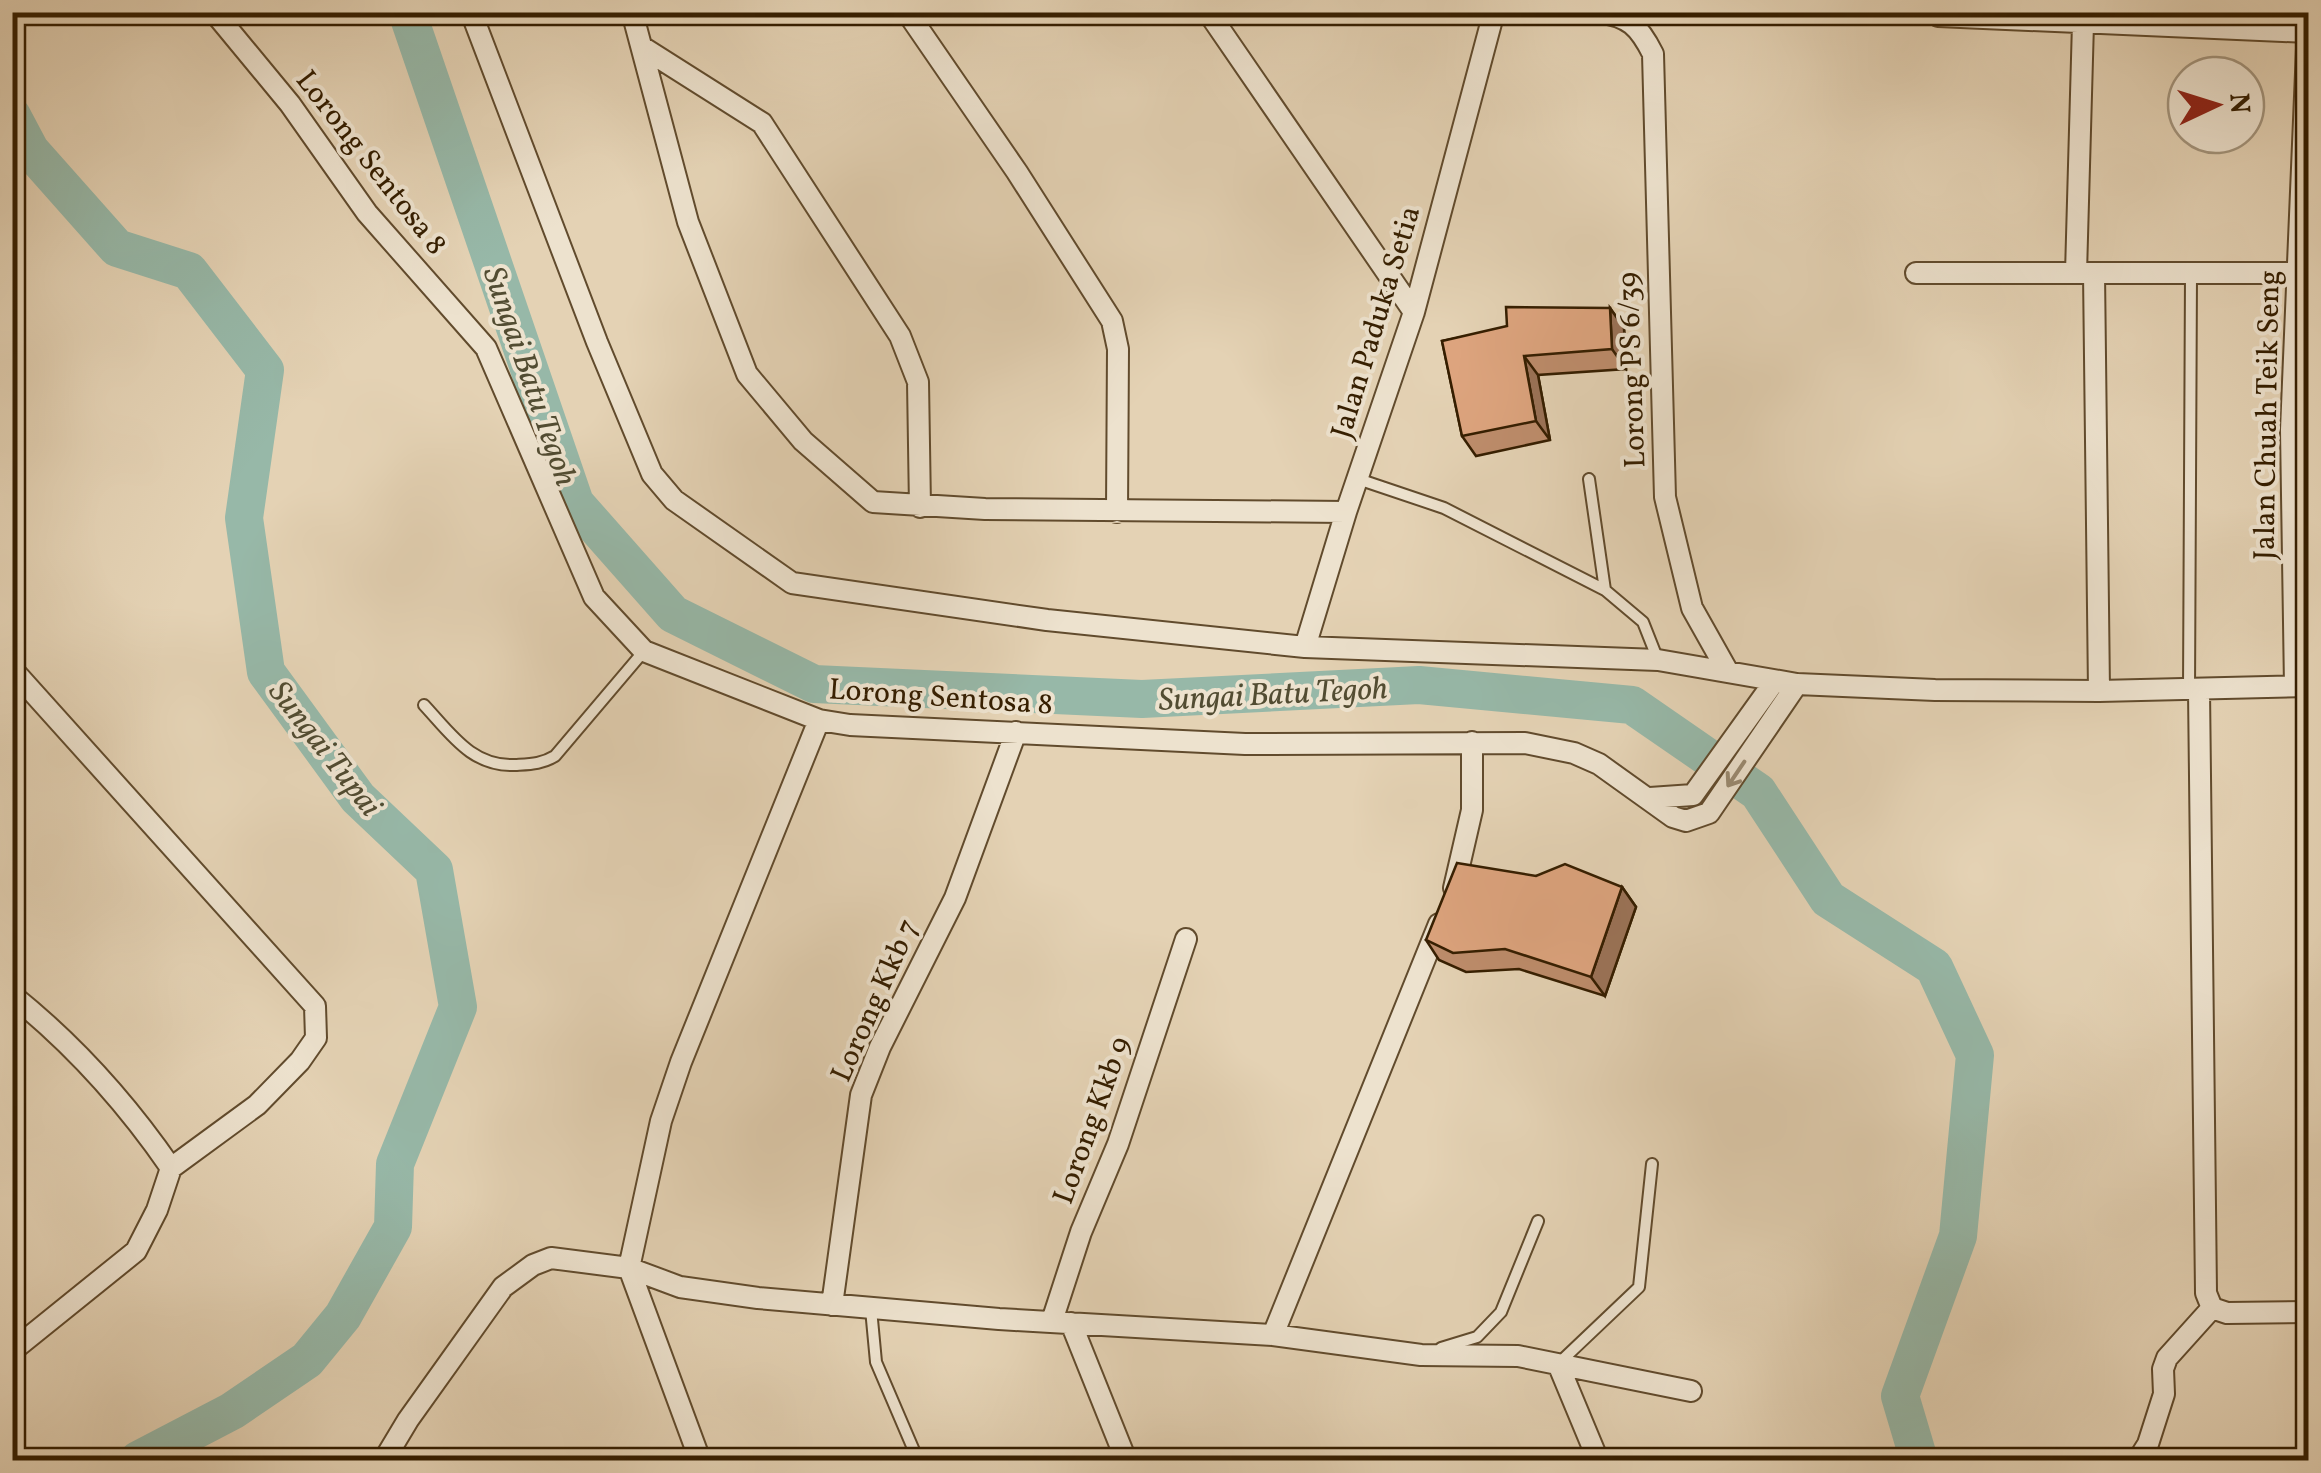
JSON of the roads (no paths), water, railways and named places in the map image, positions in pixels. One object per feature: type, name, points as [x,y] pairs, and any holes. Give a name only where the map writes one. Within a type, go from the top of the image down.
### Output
[{"type":"street","name":"Lorong Sentosa 8","points":[[214,12],[290,104],[367,213],[486,348],[594,597],[644,652],[819,720],[850,725],[1245,744],[1526,744],[1574,753],[1599,764],[1673,817],[1686,821],[1709,813],[1797,684]]},
{"type":"street","points":[[471,12],[597,342],[652,474],[674,500],[792,583],[1048,620],[1305,647],[1658,660],[1797,684],[1935,690],[2302,686]]},
{"type":"street","points":[[632,12],[688,222],[747,374],[803,441],[873,502],[920,508],[1346,512]]},
{"type":"street","points":[[907,12],[1112,321],[1118,349],[1117,512]]},
{"type":"street","points":[[1208,12],[1414,312]]},
{"type":"street","name":"Jalan Paduka Setia","points":[[1305,647],[1414,312],[1494,12]]},
{"type":"street","name":"Lorong PS 6/39","points":[[1596,12],[1632,20],[1653,54],[1665,497],[1692,608],[1728,672]]},
{"type":"street","points":[[1938,16],[2083,22],[2105,18],[2308,29]]},
{"type":"street","points":[[2083,22],[2085,273],[2099,690]]},
{"type":"street","name":"Jalan Chuah Teik Seng","points":[[2302,686],[2291,430],[2302,326],[2298,273],[2308,29]]},
{"type":"street","points":[[642,47],[762,123],[900,336],[918,382],[920,508]]},
{"type":"street","points":[[1916,272],[2298,273]]},
{"type":"street","points":[[12,669],[314,1006],[316,1038],[300,1061],[257,1105],[171,1168],[157,1210],[136,1251],[12,1351]]},
{"type":"street","points":[[1650,798],[1693,796],[1774,682]]},
{"type":"street","points":[[2194,690],[2206,1293],[2212,1308],[2227,1313],[2308,1312]]},
{"type":"street","points":[[700,1460],[630,1268],[661,1121],[681,1062],[819,720]]},
{"type":"street","name":"Lorong Kkb 7","points":[[832,1305],[861,1096],[880,1047],[955,898],[1016,732]]},
{"type":"street","points":[[1273,1335],[1458,876],[1472,810],[1472,742]]},
{"type":"street","name":"Lorong Kkb 9","points":[[1061,1322],[1081,1232],[1118,1144],[1186,939]]},
{"type":"street","points":[[12,994],[107,1086],[145,1129],[171,1168]]},
{"type":"street","points":[[384,1460],[503,1287],[533,1264],[551,1258],[630,1268],[680,1287],[832,1305],[1273,1335],[1421,1355],[1518,1356],[1691,1391]]},
{"type":"street","points":[[2138,1460],[2164,1394],[2163,1369],[2167,1358],[2212,1308]]},
{"type":"street","points":[[1061,1322],[1126,1460]]},
{"type":"street","points":[[1558,1364],[1598,1460]]},
{"type":"lane","points":[[2191,273],[2194,690]]},
{"type":"lane","points":[[1358,478],[1444,508],[1605,590],[1643,622],[1658,660]]},
{"type":"lane","points":[[1589,479],[1605,590]]},
{"type":"lane","points":[[424,705],[480,760],[502,766],[538,764],[555,756],[644,652]]},
{"type":"lane","points":[[1558,1364],[1639,1287],[1652,1164]]},
{"type":"lane","points":[[1421,1355],[1477,1337],[1501,1312],[1538,1221]]},
{"type":"lane","points":[[871,1308],[876,1362],[918,1460]]},
{"type":"waterway","name":"Sungai Batu Tegoh","points":[[407,12],[575,503],[673,614],[814,684],[1142,699],[1419,685],[1632,705],[1758,792],[1828,899],[1934,967],[1975,1055],[1958,1236],[1900,1396],[1919,1460]]},
{"type":"waterway","name":"Sungai Tupai","points":[[12,116],[30,150],[117,248],[189,271],[265,370],[244,518],[266,672],[358,798],[434,870],[458,1007],[395,1164],[393,1227],[343,1316],[307,1360],[232,1411],[138,1460]]}]
